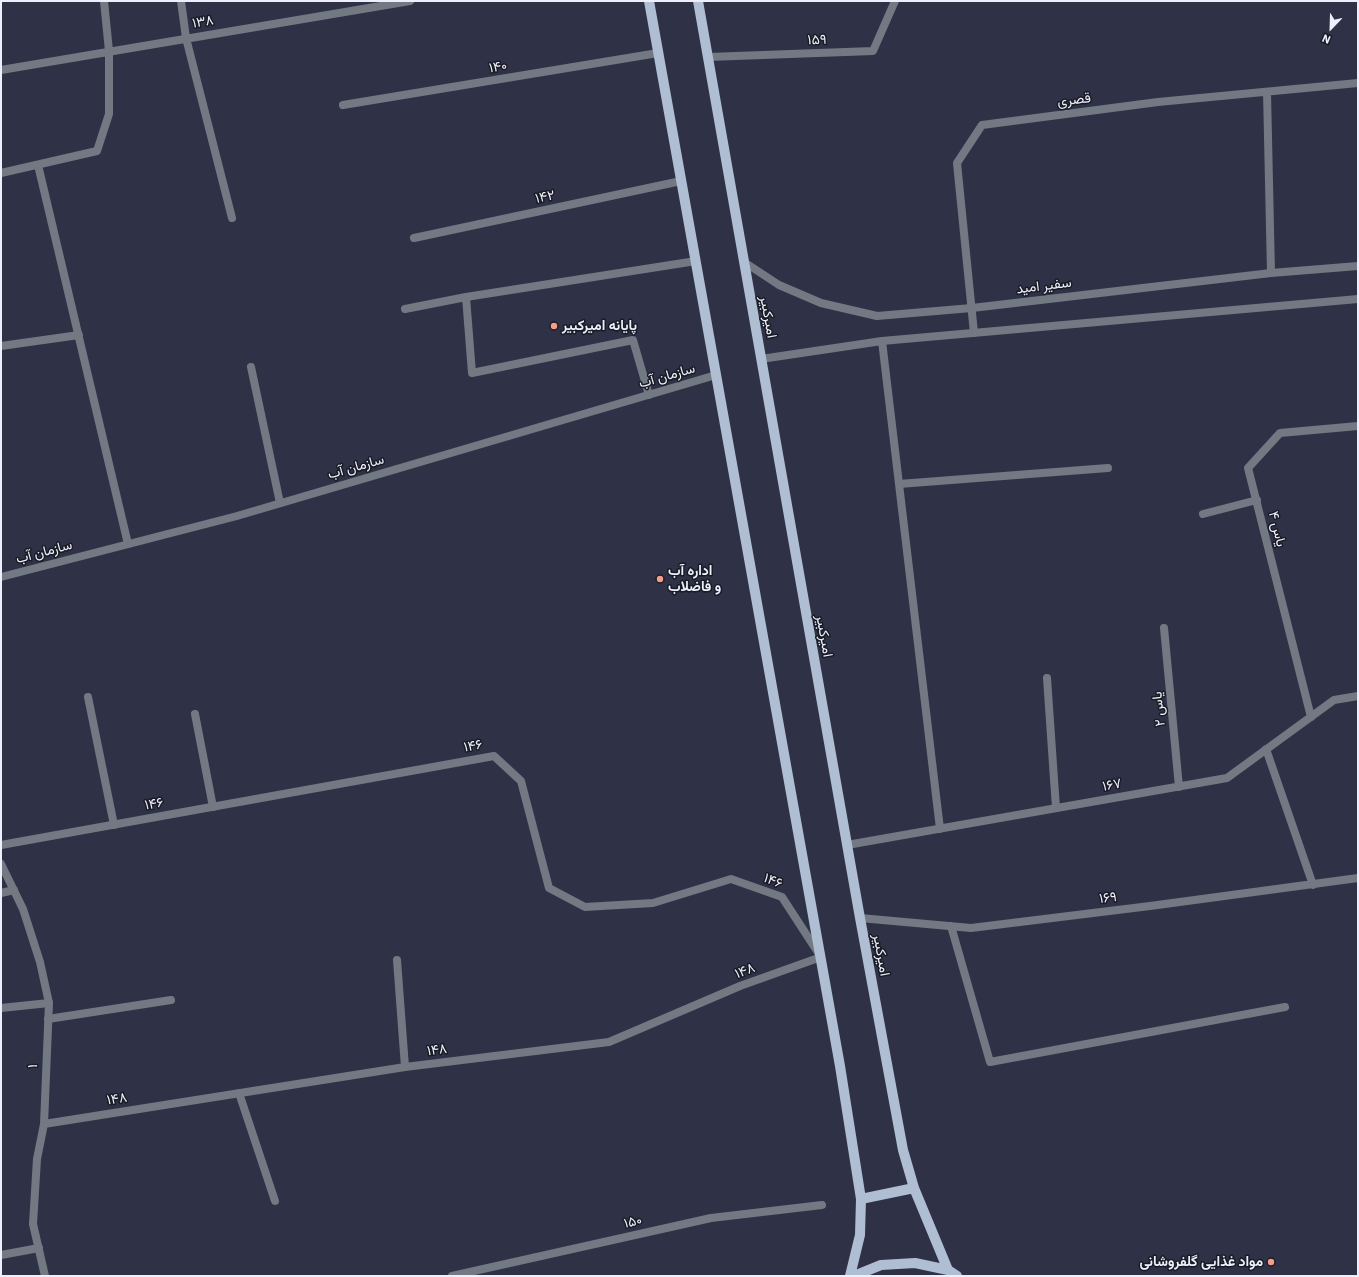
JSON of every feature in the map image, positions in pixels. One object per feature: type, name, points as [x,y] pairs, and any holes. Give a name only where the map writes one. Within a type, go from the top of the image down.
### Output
[{"type":"main road","points":[[649,1],[821,957],[861,1199],[860,1235],[850,1276]]},
{"type":"main road","name":"امیرکبیر","points":[[698,1],[902,1150],[914,1188],[948,1270]]},
{"type":"main road","points":[[861,1199],[914,1188]]},
{"type":"main road","points":[[854,1276],[881,1265],[915,1262],[948,1270],[957,1276]]},
{"type":"street","points":[[1,173],[97,151],[109,114],[109,51],[104,1]]},
{"type":"street","points":[[181,1],[186,38],[232,218]]},
{"type":"street","name":"۱۳۸","points":[[1,70],[410,1]]},
{"type":"street","name":"۱۵۹","points":[[708,57],[873,51],[895,1]]},
{"type":"street","name":"۱۴۰","points":[[343,105],[658,53]]},
{"type":"street","name":"قصری","points":[[972,308],[957,163],[982,125],[1158,102],[1358,83]]},
{"type":"street","points":[[1266,92],[1272,273]]},
{"type":"street","points":[[38,165],[128,544]]},
{"type":"street","name":"۱۴۲","points":[[414,238],[681,181]]},
{"type":"street","points":[[405,309],[466,297],[696,261]]},
{"type":"street","name":"سفیر امید","points":[[744,262],[779,285],[821,303],[877,316],[972,308],[1272,273],[1358,266]]},
{"type":"street","points":[[466,297],[472,373],[633,340],[649,395]]},
{"type":"street","points":[[761,359],[882,341],[1358,299]]},
{"type":"street","points":[[972,308],[974,333]]},
{"type":"street","points":[[1,346],[79,335]]},
{"type":"street","points":[[882,341],[940,828]]},
{"type":"street","points":[[251,367],[280,503]]},
{"type":"street","name":"سازمان آب","points":[[1,577],[237,516],[716,375]]},
{"type":"street","name":"یاس ۴","points":[[1310,717],[1248,468],[1280,433],[1358,426]]},
{"type":"street","points":[[899,484],[1108,468]]},
{"type":"street","points":[[1203,514],[1257,500]]},
{"type":"street","name":"یاس ۲","points":[[1164,628],[1179,787]]},
{"type":"street","points":[[1047,678],[1056,808]]},
{"type":"street","name":"۱۶۷","points":[[847,845],[1227,778],[1334,700],[1358,696]]},
{"type":"street","points":[[88,697],[114,825]]},
{"type":"street","points":[[195,714],[213,807]]},
{"type":"street","points":[[1266,749],[1313,885]]},
{"type":"street","name":"۱۴۶","points":[[1,845],[494,756],[521,781],[549,888],[585,906],[653,903],[731,879],[782,897],[821,957]]},
{"type":"street","name":"۱","points":[[1,864],[23,909],[40,962],[49,1003],[44,1124],[37,1159],[33,1224],[45,1276]]},
{"type":"street","name":"۱۶۹","points":[[860,918],[971,928],[1358,878]]},
{"type":"street","points":[[1,893],[14,890]]},
{"type":"street","points":[[950,926],[990,1062],[1285,1007]]},
{"type":"street","name":"۱۴۸","points":[[44,1124],[405,1067],[609,1042],[740,986],[821,957]]},
{"type":"street","points":[[397,960],[405,1067]]},
{"type":"street","points":[[48,1019],[171,1000]]},
{"type":"street","points":[[1,1008],[49,1003]]},
{"type":"street","points":[[239,1093],[275,1201]]},
{"type":"street","name":"۱۵۰","points":[[452,1276],[710,1218],[822,1205]]},
{"type":"street","points":[[1,1255],[39,1248]]},
{"type":"place","name":"پایانه امیرکبیر","points":[[554,326]]},
{"type":"place","name":"اداره آب و فاضلاب","points":[[660,579]]},
{"type":"place","name":"مواد غذایی گلفروشانی","points":[[1271,1262]]}]
